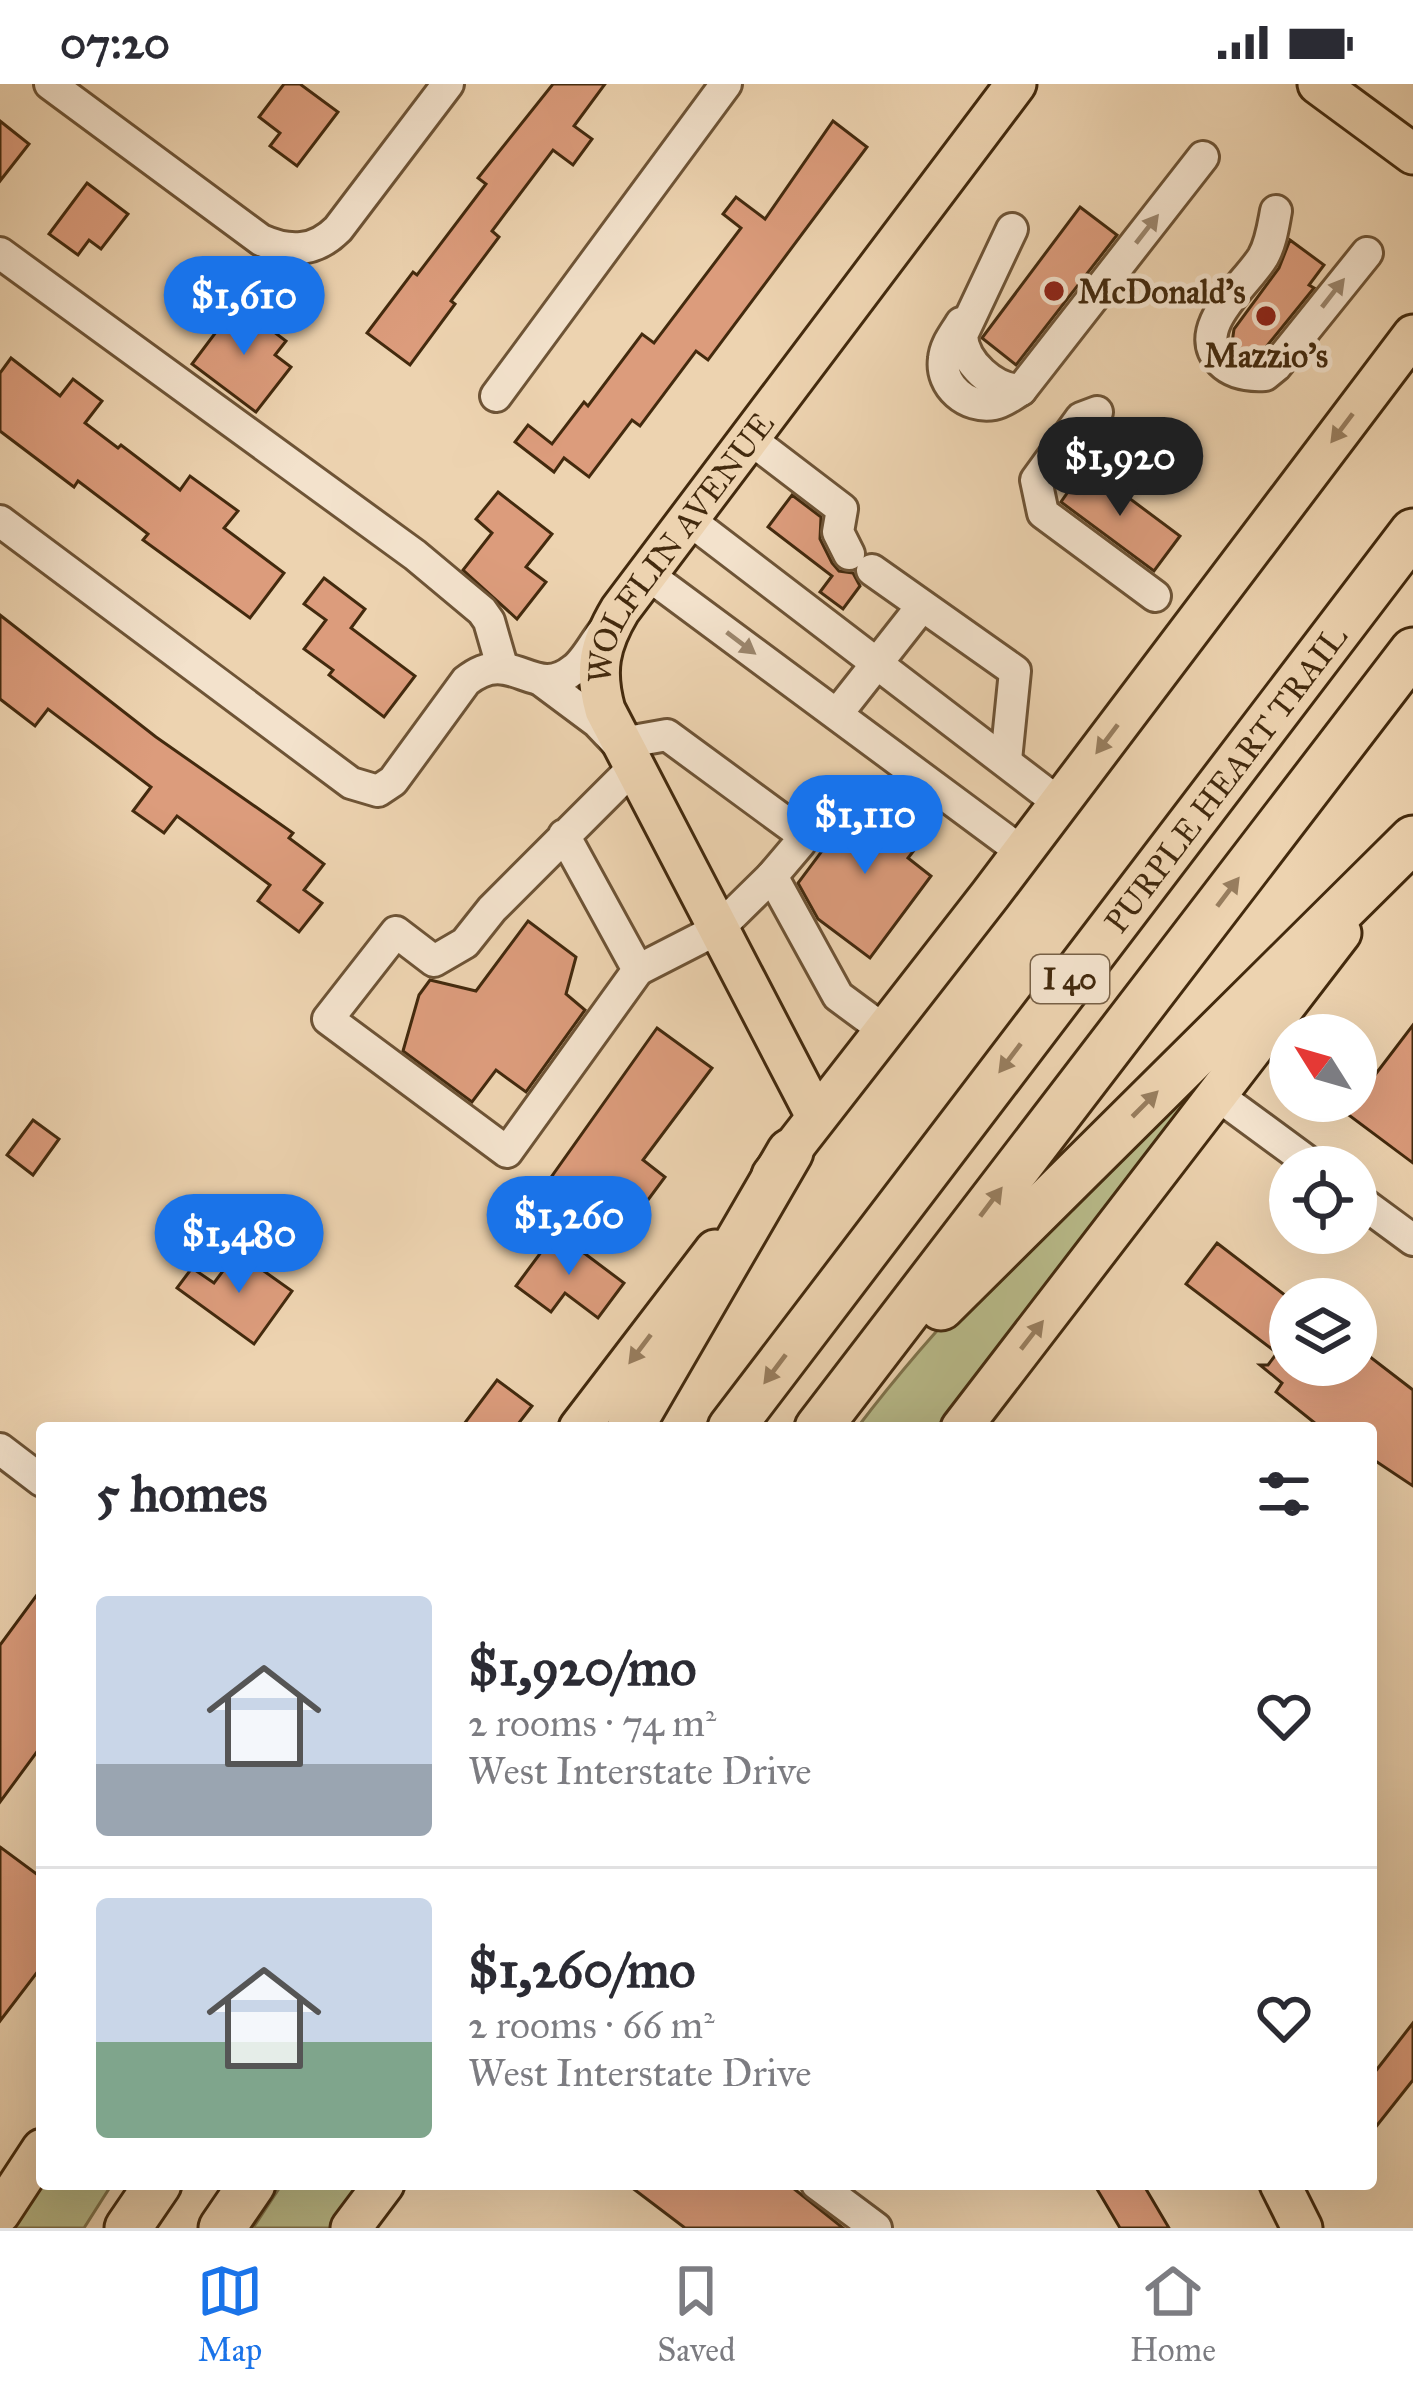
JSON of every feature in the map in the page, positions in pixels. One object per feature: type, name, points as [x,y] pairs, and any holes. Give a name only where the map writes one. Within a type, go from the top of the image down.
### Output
[{"type":"highway","name":"PURPLE HEART TRAIL","points":[[736,1422],[1413,532]]},
{"type":"highway","name":"I 40","points":[[823,1422],[1413,651]]},
{"type":"highway","points":[[835,1422],[969,1278],[1413,839]]},
{"type":"highway","points":[[634,1422],[803,1134]]},
{"type":"highway","points":[[128,2228],[154,2190]]},
{"type":"highway","points":[[222,2228],[248,2190]]},
{"type":"main road","name":"WOLFLIN AVENUE","points":[[803,1134],[718,929],[605,710],[598,659],[604,635],[620,610],[1016,84]]},
{"type":"main road","points":[[1318,84],[1413,154]]},
{"type":"main road","points":[[584,1422],[1413,335]]},
{"type":"main road","points":[[966,1422],[1413,839]]},
{"type":"main road","points":[[6,2188],[36,2156]]},
{"type":"main road","points":[[353,2227],[380,2190]]},
{"type":"main road","points":[[1283,2190],[1302,2228]]},
{"type":"street","points":[[50,84],[261,240],[286,249],[316,246],[338,229],[448,84]]},
{"type":"street","points":[[496,396],[726,84]]},
{"type":"street","points":[[1012,229],[977,298],[962,334],[962,348],[991,380],[1007,390],[1021,390],[1203,157]]},
{"type":"street","points":[[1276,211],[1262,257],[1214,323],[1210,342],[1219,360],[1234,371],[1265,375],[1367,253]]},
{"type":"street","points":[[0,253],[476,603],[489,621],[502,666]]},
{"type":"street","points":[[1097,412],[1081,418],[1036,480],[1043,513],[1155,596]]},
{"type":"street","points":[[749,438],[842,509],[838,532],[860,562],[1015,671],[1006,760]]},
{"type":"street","points":[[688,519],[1059,803]]},
{"type":"street","points":[[0,521],[364,789],[378,791],[393,782],[466,681],[488,667],[502,666],[542,681],[597,722],[628,756]]},
{"type":"street","points":[[647,574],[1022,852]]},
{"type":"street","points":[[837,715],[922,606]]},
{"type":"street","points":[[542,681],[574,670],[620,610]]},
{"type":"street","points":[[668,736],[799,832],[800,842],[718,929],[638,970],[507,1152],[328,1019],[396,932],[434,961],[465,944],[628,756],[668,736]]},
{"type":"street","points":[[564,835],[638,970]]},
{"type":"street","points":[[772,876],[838,995],[884,1030]]},
{"type":"street","points":[[1217,1095],[1286,1146]]},
{"type":"street","points":[[1377,1213],[1413,1240]]},
{"type":"street","points":[[0,1450],[36,1477]]},
{"type":"street","points":[[825,2190],[876,2228]]},
{"type":"green space","points":[[1228,1049],[945,1422],[862,1422],[942,1325],[1081,1184]]},
{"type":"green space","points":[[38,2190],[108,2190],[84,2228],[10,2228]]},
{"type":"green space","points":[[278,2190],[360,2190],[334,2228],[253,2228]]},
{"type":"building","points":[[284,84],[300,84],[338,112],[297,166],[270,146],[280,133],[259,117]]},
{"type":"building","points":[[553,84],[605,84],[574,126],[592,139],[573,165],[553,150],[492,231],[499,237],[410,365],[367,333],[486,184],[478,178]]},
{"type":"building","points":[[0,121],[29,144],[0,181]]},
{"type":"building","points":[[833,121],[867,147],[708,360],[696,351],[640,426],[632,420],[589,477],[564,458],[554,472],[515,442],[528,425],[552,444],[584,402],[588,406],[642,334],[654,343],[741,228],[723,214],[736,197],[765,219]]},
{"type":"building","points":[[87,183],[128,214],[101,249],[89,240],[78,255],[49,234]]},
{"type":"building","name":"McDonald's","points":[[1080,207],[1117,235],[1016,365],[982,338]]},
{"type":"building","name":"Mazzio's","points":[[1290,240],[1324,265],[1309,285],[1314,288],[1262,352],[1258,356],[1243,353],[1232,343],[1234,329],[1279,268]]},
{"type":"building","points":[[237,304],[286,341],[275,355],[291,367],[256,412],[192,364]]},
{"type":"building","points":[[11,358],[60,396],[73,379],[102,401],[85,423],[180,490],[190,476],[238,511],[224,528],[284,573],[250,618],[143,540],[148,534],[78,481],[74,487],[0,431],[0,373]]},
{"type":"building","points":[[1086,466],[1180,536],[1154,571],[1061,502]]},
{"type":"building","points":[[498,492],[552,534],[526,567],[546,582],[517,619],[463,570],[492,533],[476,519]]},
{"type":"building","points":[[792,495],[821,517],[820,539],[832,563],[839,571],[853,573],[860,586],[843,609],[820,592],[832,576],[768,527]]},
{"type":"building","points":[[324,578],[365,609],[351,628],[415,676],[384,717],[329,675],[333,670],[304,649],[326,620],[304,604]]},
{"type":"building","points":[[0,615],[156,737],[293,833],[289,838],[324,864],[304,890],[322,903],[299,932],[258,901],[270,885],[177,816],[164,833],[133,811],[151,787],[48,709],[35,726],[0,699]]},
{"type":"building","points":[[863,796],[922,840],[908,858],[931,876],[870,958],[818,919],[798,883]]},
{"type":"building","points":[[528,921],[576,957],[566,994],[585,1010],[526,1092],[496,1070],[472,1102],[403,1051],[419,995],[430,980],[476,991]]},
{"type":"building","points":[[1413,1025],[1413,1163],[1358,1122],[1377,1122],[1377,1072]]},
{"type":"building","points":[[657,1028],[712,1068],[643,1160],[665,1177],[625,1231],[552,1176]]},
{"type":"building","points":[[33,1120],[59,1139],[33,1175],[7,1155]]},
{"type":"building","points":[[556,1232],[624,1283],[598,1318],[565,1293],[551,1312],[516,1286]]},
{"type":"building","points":[[1217,1243],[1269,1283],[1269,1347],[1186,1284]]},
{"type":"building","points":[[237,1252],[292,1291],[254,1344],[177,1288],[192,1268],[214,1283]]},
{"type":"building","points":[[1377,1362],[1413,1390],[1413,1486],[1377,1462],[1377,1422],[1314,1422],[1276,1392],[1280,1386],[1377,1386]]},
{"type":"building","points":[[497,1380],[532,1406],[520,1422],[466,1422]]},
{"type":"building","points":[[36,1596],[36,1753],[0,1802],[0,1645]]},
{"type":"building","points":[[0,1847],[36,1874],[36,1974],[0,2021]]},
{"type":"building","points":[[1413,2023],[1413,2080],[1377,2125],[1377,2069]]},
{"type":"building","points":[[635,2190],[796,2190],[843,2228],[685,2228]]},
{"type":"building","points":[[1098,2190],[1147,2190],[1169,2228],[1120,2228]]},
{"type":"place","name":"McDonald's","points":[[1054,291]]},
{"type":"place","name":"Mazzio's","points":[[1266,316]]}]
